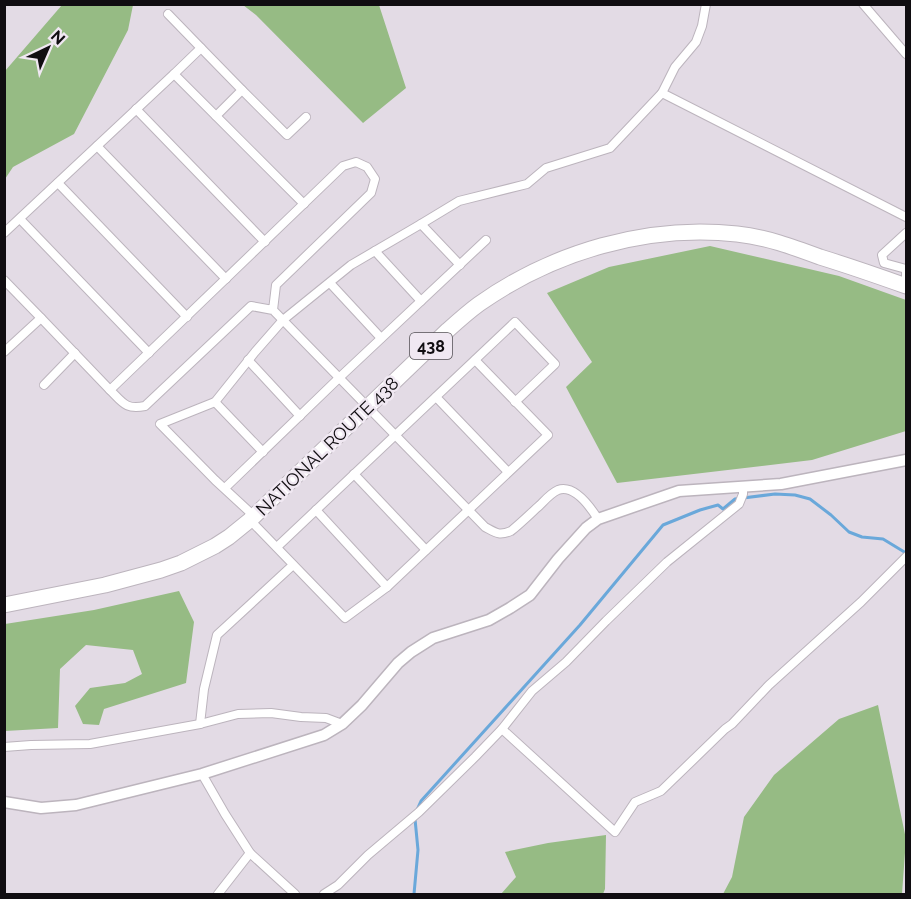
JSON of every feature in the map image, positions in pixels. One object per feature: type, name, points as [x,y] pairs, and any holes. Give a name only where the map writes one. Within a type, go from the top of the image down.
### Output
[{"type":"highway","name":"NATIONAL ROUTE 438","points":[[4,605],[105,585],[161,570],[215,546],[252,518],[478,304],[542,268],[576,254],[607,244],[669,233],[738,234],[790,246],[906,286]]},
{"type":"street","points":[[475,360],[548,435],[387,587],[345,618],[293,565],[225,488],[160,424],[215,402],[284,320],[351,265],[459,201],[527,184],[546,168],[610,148],[662,93],[675,67],[696,42],[706,4]]},
{"type":"street","points":[[864,4],[906,54]]},
{"type":"street","points":[[168,14],[288,135],[306,117]]},
{"type":"street","points":[[4,233],[201,48]]},
{"type":"street","points":[[174,74],[304,204]]},
{"type":"street","points":[[216,116],[242,90]]},
{"type":"street","points":[[662,93],[906,217]]},
{"type":"street","points":[[136,109],[265,242]]},
{"type":"street","points":[[97,147],[226,279]]},
{"type":"street","points":[[110,390],[343,166],[356,162],[367,167],[375,179],[371,192],[276,285],[273,310]]},
{"type":"street","points":[[58,183],[187,317]]},
{"type":"street","points":[[20,219],[149,353]]},
{"type":"street","points":[[421,224],[460,265]]},
{"type":"street","points":[[906,233],[882,255],[884,263],[906,269],[906,286]]},
{"type":"street","points":[[225,488],[340,376],[486,240]]},
{"type":"street","points":[[375,251],[420,301]]},
{"type":"street","points":[[4,280],[123,404],[133,408],[145,406],[251,306],[273,310],[340,376],[485,527],[495,533],[504,534],[511,531],[551,495],[566,489],[590,507],[598,519]]},
{"type":"street","points":[[330,283],[381,338]]},
{"type":"street","points":[[4,352],[40,318]]},
{"type":"street","points":[[277,547],[515,322],[555,364],[515,402]]},
{"type":"street","points":[[44,385],[75,353]]},
{"type":"street","points":[[248,360],[300,416]]},
{"type":"street","points":[[436,397],[508,472]]},
{"type":"street","points":[[215,402],[263,452]]},
{"type":"street","points":[[4,802],[41,808],[76,805],[202,774],[324,735],[342,724],[362,705],[411,652],[433,638],[489,620],[530,595],[558,559],[586,528],[598,519],[679,491],[742,494],[781,484],[906,460]]},
{"type":"street","points":[[354,474],[426,550]]},
{"type":"street","points":[[324,894],[338,885],[476,757],[532,691],[566,662],[660,568],[732,511],[742,494]]},
{"type":"street","points":[[316,510],[387,587]]},
{"type":"street","points":[[502,729],[615,832],[635,802],[661,791],[732,724],[769,684],[861,602],[906,557]]},
{"type":"street","points":[[200,724],[204,689],[217,635],[293,565]]},
{"type":"street","points":[[4,747],[90,744],[200,724],[238,714],[271,713],[326,718],[342,724]]},
{"type":"street","points":[[202,774],[250,853],[296,894]]},
{"type":"street","points":[[218,894],[250,853]]},
{"type":"green space","points":[[62,5],[133,5],[128,30],[74,134],[13,167],[5,179],[5,71]]},
{"type":"green space","points":[[243,5],[379,5],[406,88],[363,123],[256,15]]},
{"type":"green space","points":[[710,246],[839,276],[906,300],[906,431],[812,460],[617,483],[566,387],[592,362],[547,293],[609,267]]},
{"type":"green space","points":[[179,591],[194,622],[186,683],[104,709],[99,725],[83,724],[75,706],[90,688],[125,683],[142,674],[133,650],[86,645],[60,669],[58,728],[5,731],[5,624],[94,610]]},
{"type":"green space","points":[[878,705],[906,839],[902,894],[723,894],[732,877],[744,817],[774,775],[839,719]]},
{"type":"green space","points":[[606,835],[603,894],[501,894],[516,877],[505,852]]},
{"type":"waterway","points":[[416,812],[421,801],[580,625],[663,525],[718,505],[723,509],[735,499],[775,494],[795,495],[810,499],[849,532],[862,537],[883,539],[906,553]]},
{"type":"waterway","points":[[414,894],[418,850],[415,819]]}]
